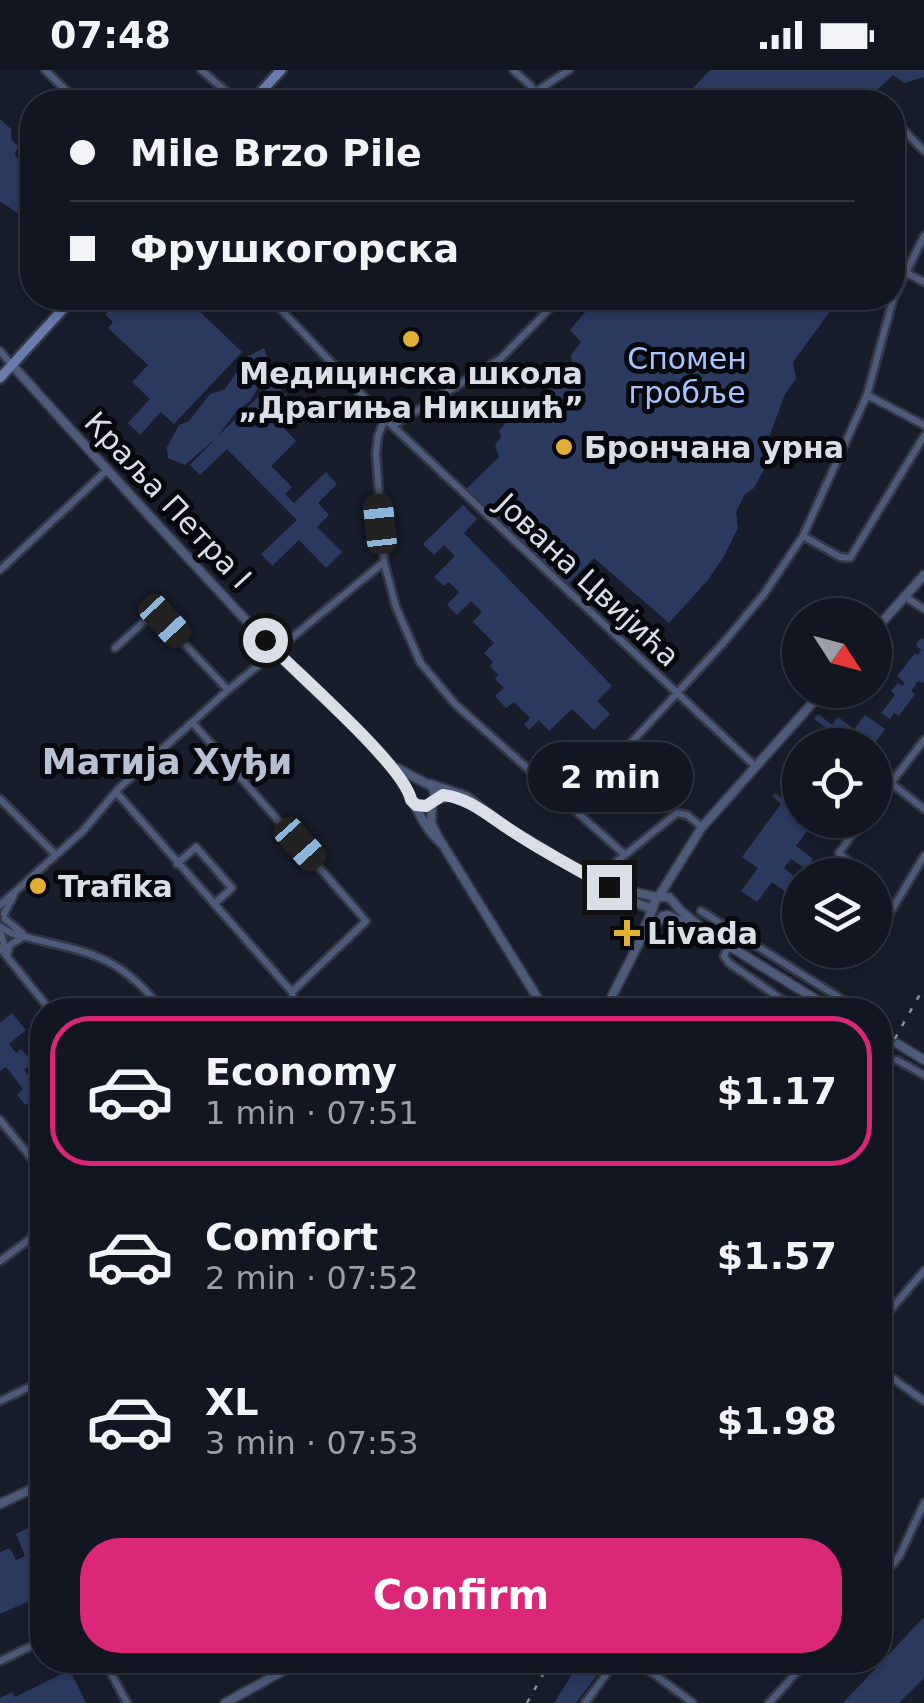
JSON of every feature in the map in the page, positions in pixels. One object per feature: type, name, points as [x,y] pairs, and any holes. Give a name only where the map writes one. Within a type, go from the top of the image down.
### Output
[{"type":"main road","points":[[262,90],[280,70]]},
{"type":"main road","points":[[0,378],[62,310]]},
{"type":"street","points":[[45,70],[66,90]]},
{"type":"street","points":[[201,70],[225,90]]},
{"type":"street","points":[[513,70],[534,90]]},
{"type":"street","points":[[539,90],[568,70]]},
{"type":"street","points":[[905,131],[924,151]]},
{"type":"street","points":[[924,236],[905,272],[924,282]]},
{"type":"street","name":"Јована Цвијића","points":[[281,310],[384,420],[755,766]]},
{"type":"street","points":[[392,426],[500,358],[548,310]]},
{"type":"street","points":[[571,808],[678,695],[764,594],[803,536],[867,395],[890,310]]},
{"type":"street","name":"Краља Петра I","points":[[0,351],[276,651],[389,763],[410,790]]},
{"type":"street","points":[[867,395],[924,424]]},
{"type":"street","points":[[384,420],[376,453],[384,562],[407,637],[436,685],[623,854]]},
{"type":"street","points":[[803,536],[840,558],[850,558],[924,436]]},
{"type":"street","points":[[0,570],[108,469]]},
{"type":"street","points":[[7,955],[1,919],[20,886],[84,831],[116,792],[192,722],[384,562]]},
{"type":"street","points":[[892,610],[924,575]]},
{"type":"street","points":[[904,596],[924,609]]},
{"type":"street","points":[[115,648],[148,618],[160,618],[228,690]]},
{"type":"street","points":[[612,998],[658,896],[702,827],[808,708]]},
{"type":"street","points":[[192,722],[366,921],[292,992]]},
{"type":"street","points":[[892,783],[924,740]]},
{"type":"street","name":"Краља Петра I","points":[[389,763],[425,783],[460,793],[506,827],[628,900],[712,936]]},
{"type":"street","points":[[442,844],[424,825],[411,800],[410,790],[425,783],[434,790],[431,823],[538,998]]},
{"type":"street","points":[[892,785],[924,808]]},
{"type":"street","points":[[116,792],[292,992],[293,998]]},
{"type":"street","points":[[416,805],[426,806],[443,795],[478,807]]},
{"type":"street","points":[[0,799],[56,855]]},
{"type":"street","points":[[594,879],[677,813],[687,815],[702,827]]},
{"type":"street","points":[[844,858],[838,853],[849,838]]},
{"type":"street","points":[[178,864],[196,848],[232,888],[214,904]]},
{"type":"street","points":[[638,943],[665,916],[684,854]]},
{"type":"street","points":[[892,910],[924,856]]},
{"type":"street","points":[[609,887],[665,896],[712,936],[814,998]]},
{"type":"street","points":[[701,912],[782,961]]},
{"type":"street","points":[[1,919],[27,936],[103,957],[135,979],[152,998]]},
{"type":"street","points":[[7,955],[13,942],[27,936]]},
{"type":"street","points":[[729,945],[724,956],[729,964],[779,998]]},
{"type":"street","points":[[0,948],[41,998]]},
{"type":"street","points":[[780,977],[786,968]]},
{"type":"street","points":[[793,968],[839,998]]},
{"type":"street","points":[[898,1044],[924,1060]]},
{"type":"street","points":[[897,1060],[924,1075]]},
{"type":"street","points":[[0,1120],[30,1156]]},
{"type":"street","points":[[0,1261],[30,1239]]},
{"type":"street","points":[[892,1308],[924,1271]]},
{"type":"street","points":[[892,1377],[924,1401]]},
{"type":"street","points":[[0,1401],[30,1387]]},
{"type":"street","points":[[0,1504],[30,1490]]},
{"type":"street","points":[[892,1565],[924,1503]]},
{"type":"street","points":[[0,1661],[30,1646]]},
{"type":"street","points":[[111,1673],[127,1703]]},
{"type":"street","points":[[225,1703],[279,1673]]},
{"type":"street","points":[[584,1703],[607,1673]]},
{"type":"street","points":[[653,1673],[693,1703]]},
{"type":"street","points":[[769,1703],[796,1673]]},
{"type":"green space","points":[[710,70],[924,70],[924,77],[904,83],[893,75],[877,90],[691,90]]},
{"type":"green space","points":[[0,119],[11,129],[11,139],[18,146],[15,155],[20,161],[20,212],[0,201]]},
{"type":"green space","points":[[109,310],[198,310],[242,352],[174,424],[161,412],[140,435],[128,423],[150,399],[132,382],[148,365],[108,328],[113,322],[105,314]]},
{"type":"green space","name":"Спомен гробље","points":[[587,310],[831,310],[793,362],[796,379],[785,394],[768,440],[773,453],[736,512],[738,528],[723,558],[669,623],[594,558],[568,584],[466,489],[499,457],[495,445],[501,437],[499,430],[574,372],[571,355],[581,342],[570,330]]},
{"type":"green space","points":[[264,348],[271,367],[250,401],[217,437],[274,382],[297,406],[280,424],[296,441],[271,466],[292,487],[285,494],[294,503],[326,472],[337,484],[318,503],[329,515],[317,527],[342,552],[326,568],[299,540],[272,566],[261,554],[297,520],[227,449],[200,475],[190,465],[216,438],[185,465],[168,458],[167,447],[179,425],[189,421],[210,394],[225,389],[247,357]]},
{"type":"green space","points":[[463,505],[477,519],[464,533],[612,686],[597,701],[610,714],[594,730],[572,709],[549,731],[539,720],[529,730],[524,724],[530,718],[514,702],[506,708],[495,696],[504,688],[495,679],[498,675],[490,666],[493,662],[484,653],[494,643],[473,622],[482,612],[471,601],[457,615],[447,605],[459,592],[449,582],[444,586],[434,577],[455,556],[444,545],[434,555],[423,544]]},
{"type":"green space","points":[[924,639],[924,683],[918,681],[911,691],[915,694],[899,716],[894,713],[890,719],[881,713],[892,708],[892,690],[898,683],[905,683],[897,676],[915,653],[918,655],[921,650],[916,645]]},
{"type":"green space","points":[[818,714],[832,725],[838,717],[853,728],[826,728],[814,719]]},
{"type":"green space","points":[[865,715],[884,728],[855,728]]},
{"type":"green space","points":[[775,793],[782,798],[782,838],[802,838],[796,846],[812,858],[782,858],[782,890],[772,882],[757,902],[741,891],[758,868],[742,857],[781,804],[772,796]]},
{"type":"green space","points":[[12,1013],[26,1030],[9,1044],[16,1053],[21,1049],[27,1056],[30,1053],[30,1065],[24,1070],[30,1077],[30,1101],[25,1105],[17,1095],[23,1089],[6,1067],[0,1071],[0,1023]]},
{"type":"green space","points":[[30,1527],[30,1601],[0,1614],[0,1552],[10,1548],[16,1560],[25,1556],[16,1534]]},
{"type":"green space","points":[[924,1617],[924,1678],[899,1703],[843,1703],[871,1673],[892,1673],[892,1651]]},
{"type":"green space","points":[[71,1673],[86,1703],[0,1703],[0,1698],[12,1692],[15,1697]]},
{"type":"green space","points":[[573,1673],[598,1673],[576,1703],[554,1703]]},
{"type":"tunnel","points":[[892,1041],[898,1044]]},
{"type":"railway","points":[[892,1044],[924,987]]},
{"type":"railway","points":[[527,1703],[544,1673]]},
{"type":"place","name":"Медицинска школа „Драгиња Никшић”","points":[[411,339]]},
{"type":"place","name":"Брончана урна","points":[[564,447]]},
{"type":"place","name":"Trafika","points":[[38,886]]},
{"type":"place","name":"Livada","points":[[627,933]]},
{"type":"district","name":"Матија Хуђи","points":[[167,762]]},
{"type":"route","points":[[265,640],[389,763],[410,790],[416,805],[429,805],[443,795],[457,798],[609,887]]}]
